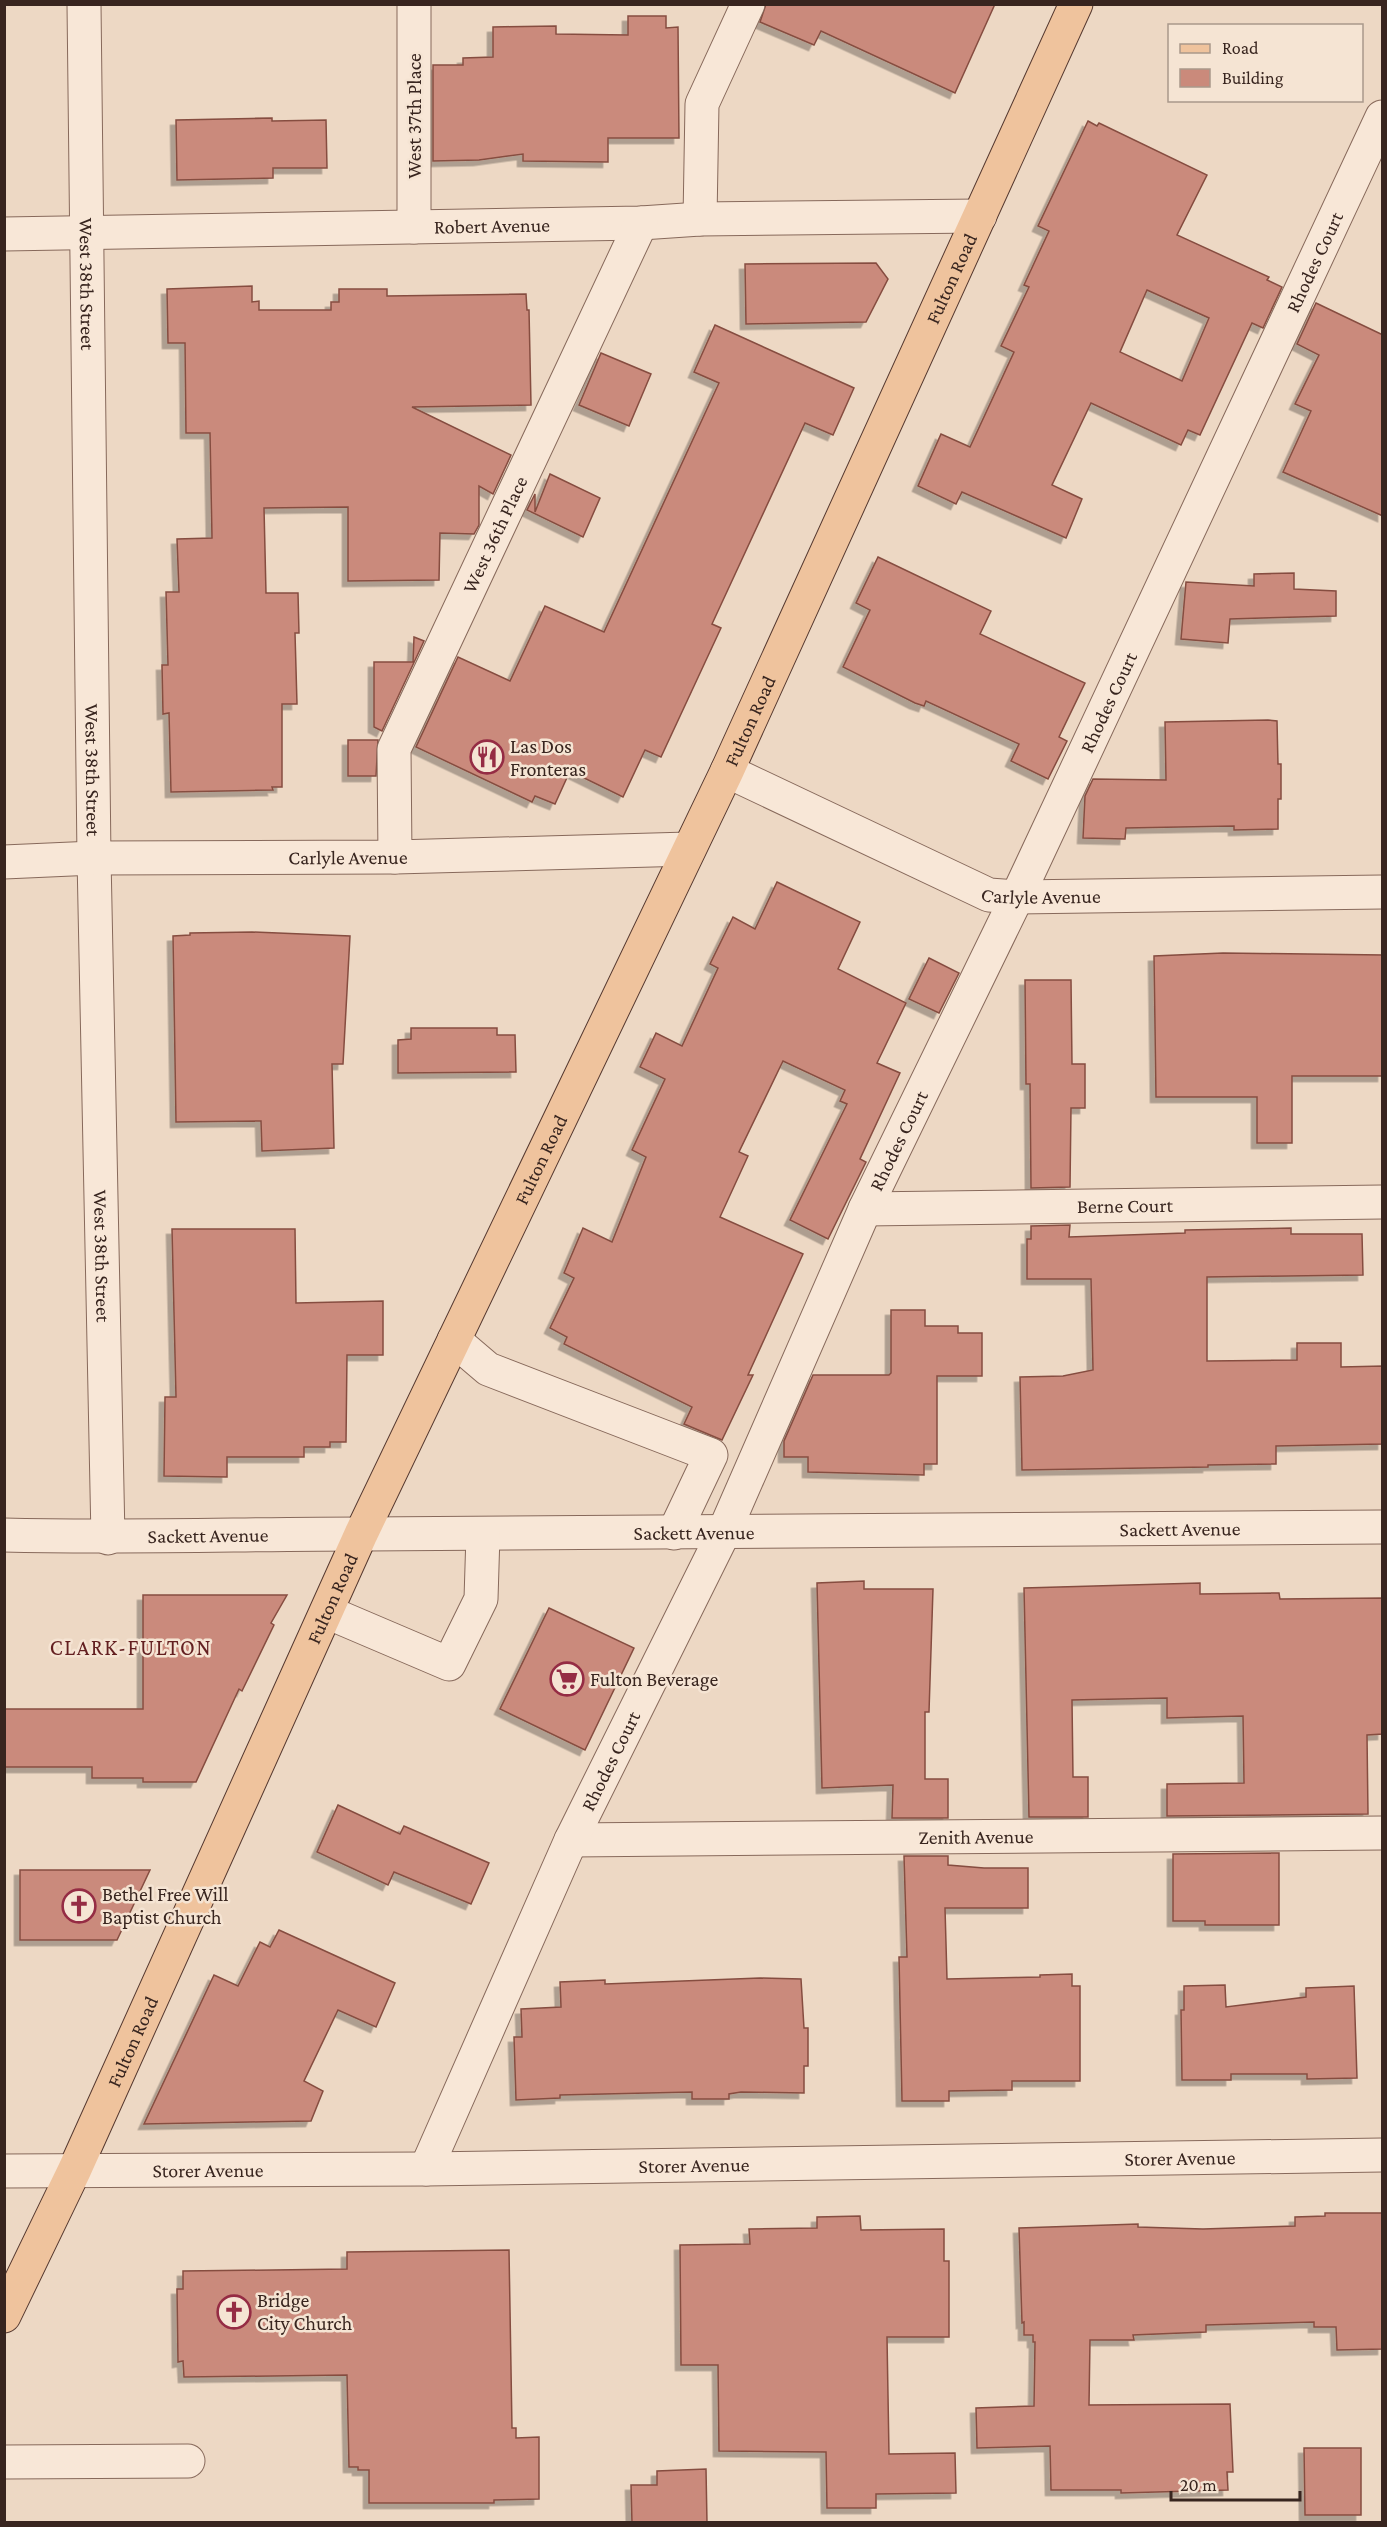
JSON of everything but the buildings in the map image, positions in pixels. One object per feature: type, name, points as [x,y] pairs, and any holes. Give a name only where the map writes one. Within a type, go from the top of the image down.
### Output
[{"type":"main road","name":"Fulton Road","points":[[4,2316],[75,2169],[361,1534],[727,771],[1076,4]]},
{"type":"street","name":"West 38th Street","points":[[84,4],[94,858],[108,1538]]},
{"type":"street","name":"West 37th Place","points":[[414,4],[414,227]]},
{"type":"street","points":[[700,219],[702,104],[748,4]]},
{"type":"street","name":"Rhodes Court","points":[[426,2169],[571,1840],[723,1534],[865,1209],[1017,897],[1383,117]]},
{"type":"street","name":"Robert Avenue","points":[[4,234],[641,223],[700,219],[980,216]]},
{"type":"street","name":"West 36th Place","points":[[395,857],[394,749],[641,223]]},
{"type":"street","name":"Carlyle Avenue","points":[[727,771],[989,894],[1017,897],[1383,892]]},
{"type":"street","name":"Carlyle Avenue","points":[[4,862],[94,858],[395,857],[689,849]]},
{"type":"street","name":"Berne Court","points":[[865,1209],[1383,1202]]},
{"type":"street","points":[[454,1340],[488,1369],[711,1455],[674,1533]]},
{"type":"street","name":"Sackett Avenue","points":[[4,1535],[108,1538],[361,1534],[723,1534],[1383,1527]]},
{"type":"street","points":[[327,1612],[448,1664],[481,1599],[483,1534]]},
{"type":"street","name":"Zenith Avenue","points":[[571,1840],[1383,1833]]},
{"type":"street","name":"Storer Avenue","points":[[4,2171],[426,2169],[1383,2155]]},
{"type":"street","points":[[4,2462],[188,2461]]},
{"type":"place","name":"Las Dos Fronteras","points":[[487,757]]},
{"type":"place","name":"Fulton Beverage","points":[[567,1679]]},
{"type":"place","name":"Bethel Free Will Baptist Church","points":[[79,1906]]},
{"type":"place","name":"Bridge City Church","points":[[234,2312]]},
{"type":"district","name":"CLARK-FULTON","points":[[131,1647]]}]
